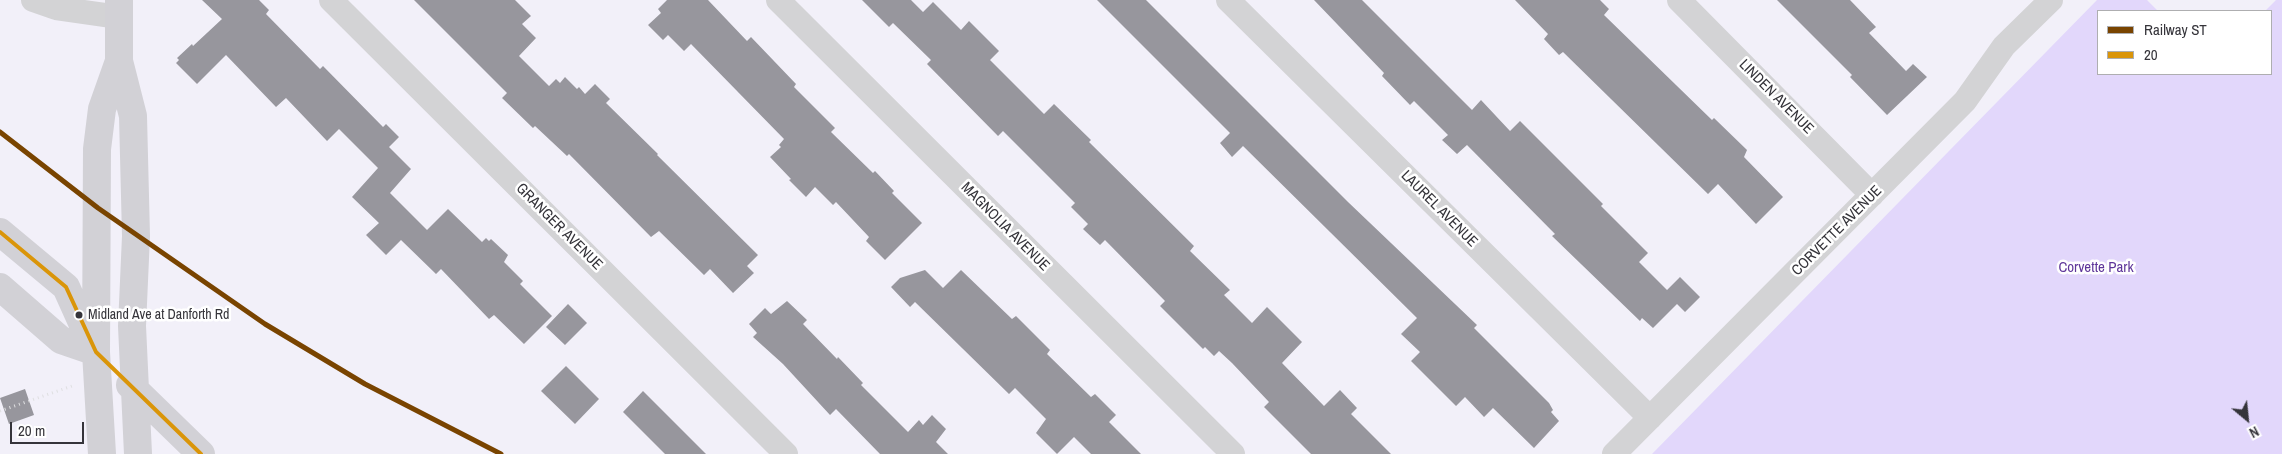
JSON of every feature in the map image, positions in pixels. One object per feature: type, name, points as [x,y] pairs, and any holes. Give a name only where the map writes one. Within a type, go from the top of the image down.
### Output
[{"type":"main road","points":[[119,8],[120,61],[133,116],[136,236],[132,326],[138,454]]},
{"type":"main road","points":[[102,454],[96,352],[97,149],[102,109],[120,61]]},
{"type":"main road","points":[[0,232],[66,287],[96,352],[201,454]]},
{"type":"main road","points":[[0,287],[61,340],[96,352]]},
{"type":"street","points":[[33,0],[56,8],[119,8]]},
{"type":"street","name":"GRANGER AVENUE","points":[[331,0],[786,454]]},
{"type":"street","name":"MAGNOLIA AVENUE","points":[[778,0],[1233,454]]},
{"type":"street","name":"LAUREL AVENUE","points":[[1228,0],[1650,418]]},
{"type":"street","name":"LINDEN AVENUE","points":[[1679,0],[1872,195]]},
{"type":"street","name":"CORVETTE AVENUE","points":[[1614,454],[1965,101],[2004,46],[2050,0]]},
{"type":"path","points":[[0,411],[74,385]]},
{"type":"green space","name":"Corvette Park","points":[[2097,0],[2147,0],[2157,10],[2097,10],[2097,75],[2272,75],[2272,10],[2266,10],[2276,0],[2282,0],[2282,454],[1652,454]]},
{"type":"building","points":[[202,0],[259,0],[269,10],[266,14],[320,69],[323,66],[383,127],[386,124],[399,137],[389,147],[411,169],[390,193],[427,230],[448,209],[482,242],[486,238],[489,241],[491,239],[508,255],[504,262],[523,281],[520,284],[552,316],[524,344],[494,315],[489,319],[441,269],[436,274],[401,240],[386,255],[366,235],[379,223],[352,197],[378,168],[339,129],[327,141],[286,98],[276,107],[226,55],[197,84],[176,63],[179,60],[177,58],[222,19]]},
{"type":"building","points":[[414,0],[515,0],[531,16],[522,24],[536,38],[519,56],[549,86],[556,79],[560,83],[565,77],[585,94],[595,84],[610,99],[606,103],[758,255],[747,266],[754,273],[733,293],[710,269],[704,275],[659,231],[651,237],[569,154],[567,156],[535,126],[533,128],[502,98],[507,93]]},
{"type":"building","points":[[667,0],[708,0],[747,41],[751,37],[796,84],[794,87],[835,128],[831,132],[873,173],[875,171],[894,191],[892,193],[922,223],[885,260],[866,241],[869,237],[836,202],[833,205],[815,187],[806,197],[789,180],[791,179],[770,157],[781,147],[779,145],[784,139],[691,44],[684,51],[668,35],[663,40],[648,25],[661,13],[658,9]]},
{"type":"building","points":[[862,0],[911,0],[923,12],[933,2],[961,30],[969,21],[999,51],[990,60],[1044,114],[1054,104],[1091,140],[1089,142],[1194,246],[1190,251],[1230,290],[1224,295],[1252,323],[1267,307],[1302,342],[1282,363],[1324,406],[1340,390],[1357,408],[1351,414],[1391,454],[1311,454],[1264,407],[1269,402],[1232,363],[1219,351],[1214,356],[1205,347],[1203,349],[1160,306],[1165,301],[1105,240],[1100,245],[1083,229],[1088,224],[1071,207],[1075,203],[1003,131],[998,136],[927,64],[931,60],[893,23],[889,27]]},
{"type":"building","points":[[1097,0],[1146,0],[1348,202],[1477,325],[1474,328],[1549,403],[1553,410],[1551,412],[1559,421],[1534,448],[1493,408],[1484,417],[1465,397],[1456,406],[1411,361],[1420,352],[1401,334],[1417,318],[1243,146],[1232,157],[1220,143],[1230,133]]},
{"type":"building","points":[[1314,0],[1362,0],[1472,110],[1481,100],[1510,131],[1520,121],[1603,204],[1601,206],[1648,253],[1639,262],[1667,290],[1680,277],[1700,297],[1685,312],[1677,304],[1653,328],[1642,318],[1640,321],[1552,236],[1555,234],[1467,145],[1457,154],[1442,140],[1448,135],[1414,101],[1410,105],[1382,76],[1384,73]]},
{"type":"building","points":[[1515,0],[1600,0],[1609,9],[1604,15],[1712,120],[1714,118],[1747,150],[1744,157],[1783,197],[1756,224],[1718,184],[1708,194],[1563,52],[1559,55],[1544,39],[1548,34]]},
{"type":"building","points":[[1777,0],[1850,0],[1876,27],[1869,33],[1906,71],[1913,64],[1927,77],[1887,115],[1850,77],[1852,75]]},
{"type":"building","points":[[925,270],[943,288],[961,270],[1012,319],[1016,316],[1050,350],[1047,354],[1091,397],[1095,394],[1116,415],[1109,422],[1141,454],[1091,454],[1074,437],[1057,454],[1036,433],[1046,419],[1015,388],[1009,394],[915,302],[910,307],[891,287],[900,278]]},
{"type":"building","points":[[787,301],[807,320],[803,324],[837,359],[838,357],[863,383],[861,385],[908,432],[919,420],[923,425],[932,415],[946,429],[936,442],[948,454],[880,454],[836,409],[830,415],[783,364],[753,337],[757,333],[749,324],[765,308],[771,314]]},
{"type":"building","points":[[568,304],[587,323],[565,345],[546,327]]},
{"type":"building","points":[[566,366],[599,399],[575,424],[541,391]]},
{"type":"building","points":[[25,389],[34,415],[9,424],[0,398]]},
{"type":"building","points":[[643,391],[706,454],[665,454],[623,412]]},
{"type":"rail line","name":"ST","points":[[0,132],[98,208],[265,324],[365,384],[501,454]]},
{"type":"transit line","name":"20","points":[[0,232],[66,287],[96,352],[201,454]]},
{"type":"place","name":"Midland Ave at Danforth Rd","points":[[79,315]]}]
